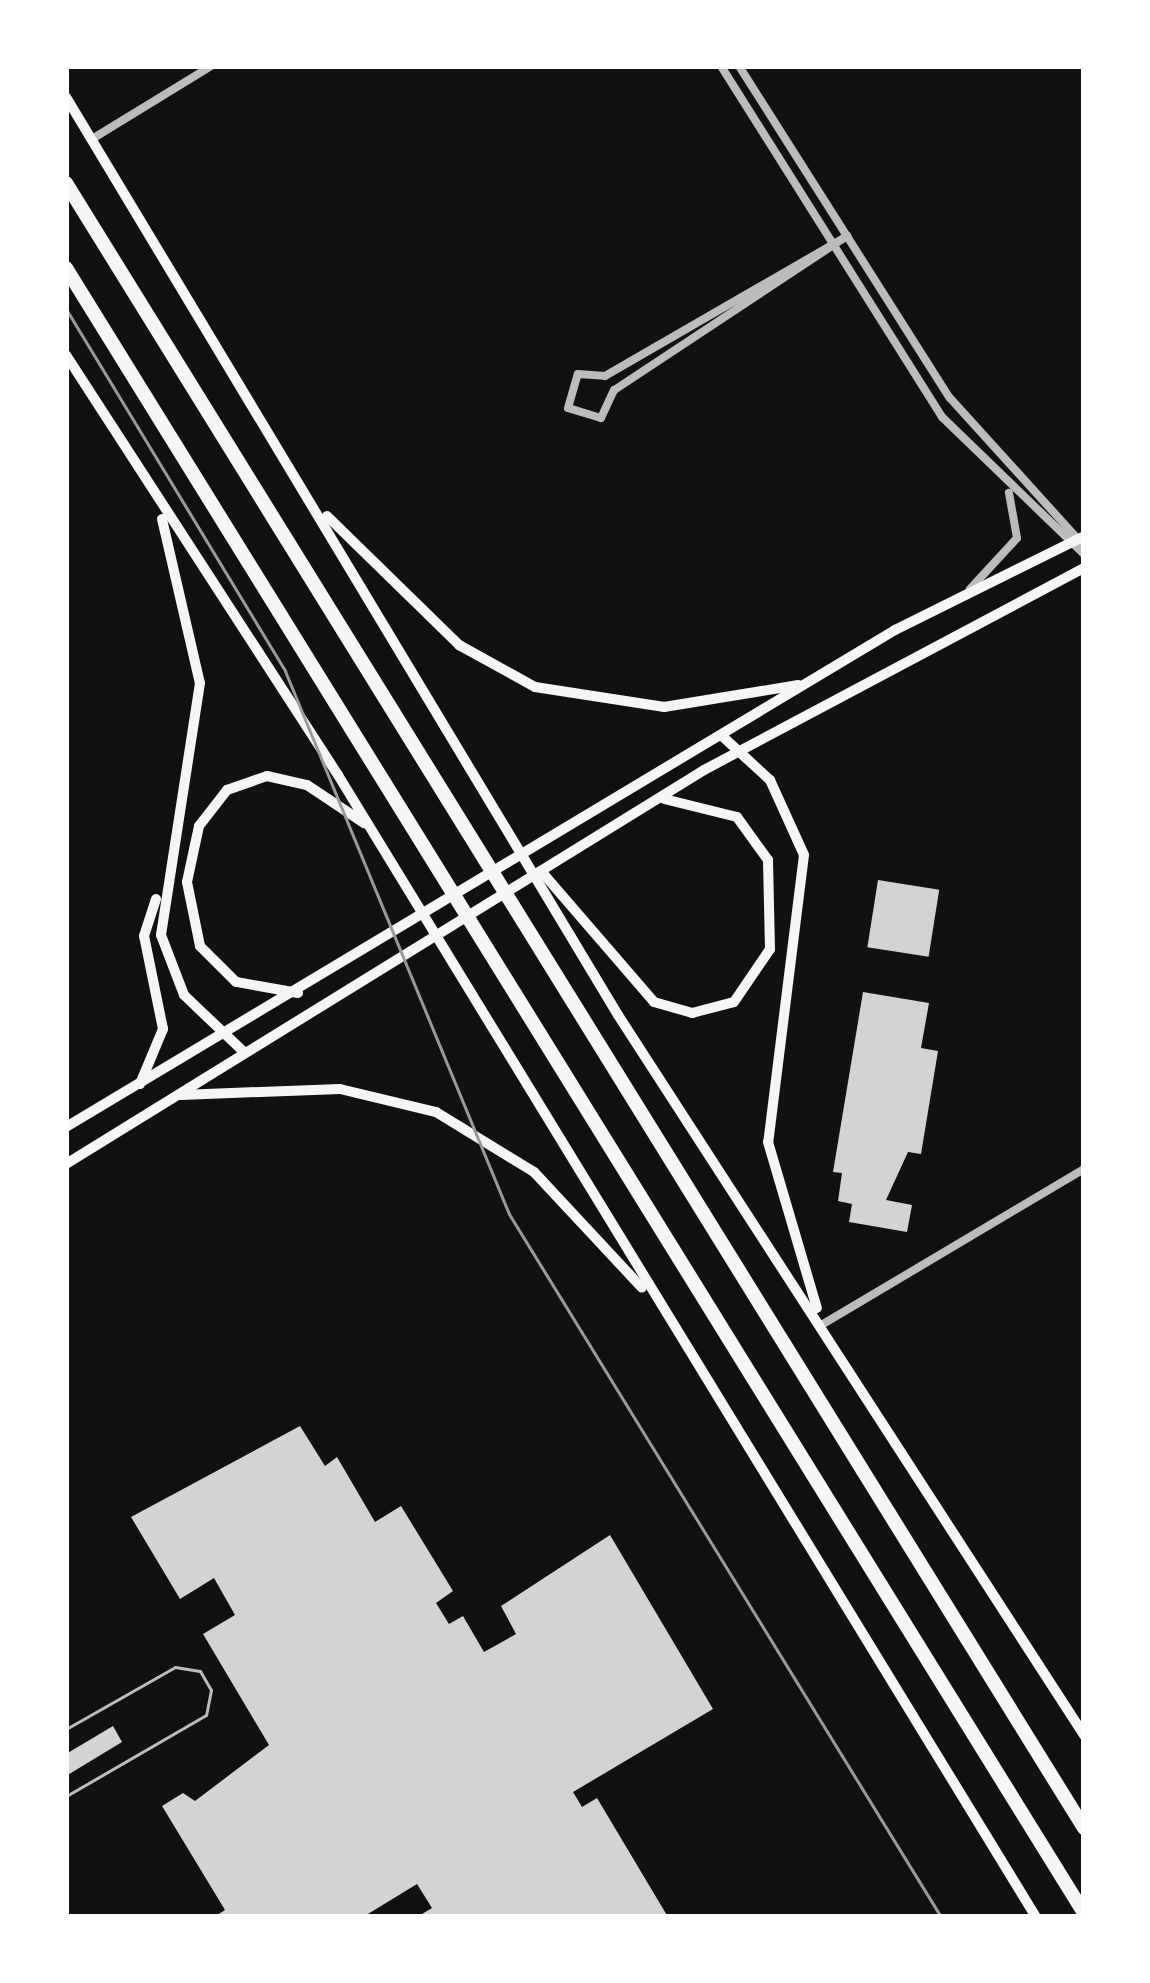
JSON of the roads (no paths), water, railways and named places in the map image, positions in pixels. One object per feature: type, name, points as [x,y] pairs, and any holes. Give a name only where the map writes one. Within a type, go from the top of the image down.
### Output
[{"type":"highway","points":[[66,183],[1084,1828]]},
{"type":"highway","points":[[66,268],[1084,1913]]},
{"type":"main road","points":[[66,97],[523,850],[1084,1735]]},
{"type":"main road","points":[[66,355],[161,515],[371,829],[733,1431],[1036,1917]]},
{"type":"main road","points":[[318,507],[459,645],[535,687],[664,707],[807,683]]},
{"type":"main road","points":[[140,1084],[163,1029],[144,936],[160,890],[200,683],[161,515]]},
{"type":"main road","points":[[66,1127],[224,1039],[969,589],[1079,543]]},
{"type":"main road","points":[[66,1164],[746,747],[1084,568]]},
{"type":"main road","points":[[721,735],[746,747],[804,855],[768,1142],[824,1324]]},
{"type":"main road","points":[[298,993],[236,982],[200,946],[187,882],[199,826],[227,790],[268,776],[308,784],[371,829]]},
{"type":"main road","points":[[523,850],[644,995],[681,1012],[724,1007],[770,949],[772,873],[737,817],[664,799]]},
{"type":"main road","points":[[160,890],[177,982],[224,1039],[245,1053]]},
{"type":"main road","points":[[177,1095],[340,1089],[459,1122],[534,1172],[653,1300]]},
{"type":"street","points":[[92,139],[211,66]]},
{"type":"street","points":[[721,66],[929,400],[1008,492],[1079,543]]},
{"type":"street","points":[[739,66],[950,398],[1079,543]]},
{"type":"street","points":[[832,245],[614,390],[598,419],[568,408],[573,377],[605,376],[847,236]]},
{"type":"street","points":[[969,589],[1017,538],[1008,492]]},
{"type":"street","points":[[824,1324],[1084,1169]]},
{"type":"lane","points":[[66,1729],[175,1666],[200,1671],[211,1690],[206,1714],[66,1796]]},
{"type":"tram line","points":[[66,309],[285,671],[509,1214],[941,1917]]}]
